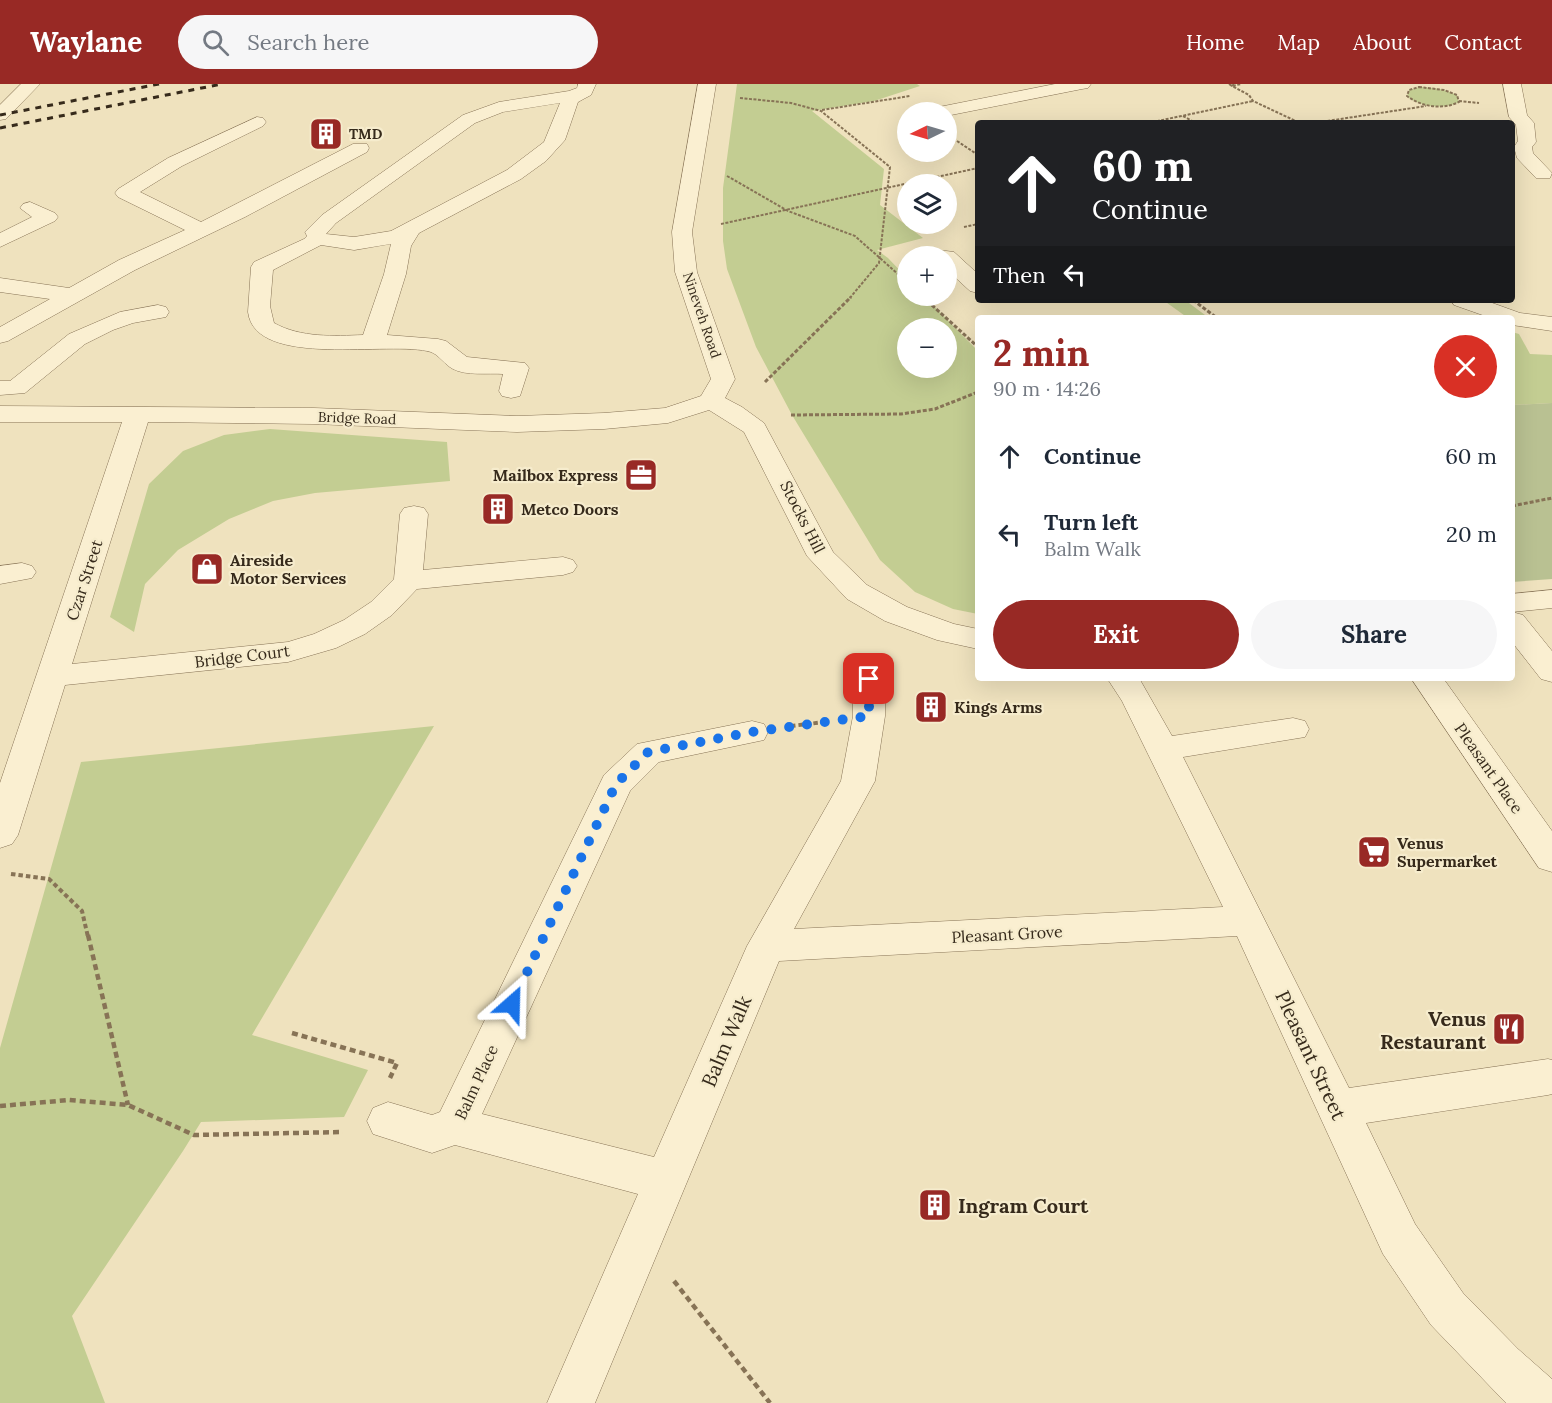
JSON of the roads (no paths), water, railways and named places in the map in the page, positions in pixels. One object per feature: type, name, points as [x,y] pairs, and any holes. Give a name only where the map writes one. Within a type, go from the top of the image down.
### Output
[{"type":"street","points":[[0,115],[31,84]]},
{"type":"street","points":[[957,108],[1082,84]]},
{"type":"street","points":[[1512,84],[1518,117],[1525,123],[1527,142],[1523,147],[1524,154],[1547,175]]},
{"type":"street","points":[[580,90],[567,104],[563,126],[551,145],[496,185],[441,211],[411,230],[372,242],[333,243],[318,238],[315,232],[329,219],[469,119],[499,107],[580,90]]},
{"type":"street","name":"Nineveh Road","points":[[707,90],[682,232],[686,272],[723,379],[711,401]]},
{"type":"street","points":[[201,230],[125,194],[175,162],[257,122]]},
{"type":"street","points":[[0,336],[71,295],[360,148]]},
{"type":"street","points":[[1520,176],[1547,175]]},
{"type":"street","points":[[0,241],[48,217],[30,208]]},
{"type":"street","points":[[373,341],[395,274],[400,246],[411,230]]},
{"type":"street","points":[[318,238],[301,252],[276,259],[262,267],[260,320],[267,329],[306,342],[373,341],[438,346],[461,364],[517,368],[512,391]]},
{"type":"street","points":[[957,259],[975,282]]},
{"type":"street","points":[[1,287],[71,295]]},
{"type":"street","points":[[1471,303],[1505,315]]},
{"type":"street","points":[[0,388],[16,388],[77,339],[105,325],[128,317],[158,312]]},
{"type":"street","points":[[1515,319],[1552,324]]},
{"type":"street","name":"Bridge Road","points":[[0,414],[137,416],[209,414],[517,424],[604,421],[668,415],[711,401]]},
{"type":"street","name":"Stocks Hill","points":[[711,401],[733,412],[755,428],[821,556],[857,592],[896,614],[948,633],[975,638]]},
{"type":"street","name":"Czar Street","points":[[0,835],[15,747],[53,676],[137,416]]},
{"type":"street","points":[[414,514],[408,581],[563,566]]},
{"type":"street","name":"Bridge Court","points":[[53,676],[288,652],[325,643],[353,629],[386,605],[408,581]]},
{"type":"street","points":[[1515,603],[1552,599]]},
{"type":"street","points":[[1515,626],[1552,672]]},
{"type":"street","name":"Pleasant Street","points":[[1125,681],[1137,699],[1248,921],[1399,1239],[1441,1301],[1501,1366],[1542,1403]]},
{"type":"street","name":"Pleasant Place","points":[[1429,681],[1552,858]]},
{"type":"street","name":"Balm Walk","points":[[571,1403],[766,946],[858,781],[869,698]]},
{"type":"street","points":[[1161,749],[1293,729]]},
{"type":"street","name":"Balm Place","points":[[455,1126],[616,784],[648,752],[752,732]]},
{"type":"street","name":"Pleasant Grove","points":[[766,946],[1248,921]]},
{"type":"street","points":[[1336,1109],[1548,1077]]},
{"type":"street","name":"Balm Place","points":[[380,1119],[432,1134],[455,1126],[667,1181]]},
{"type":"railway","points":[[0,115],[159,84]]},
{"type":"railway","points":[[0,128],[222,84]]},
{"type":"place","name":"TMD","points":[[326,134]]},
{"type":"place","name":"Mailbox Express","points":[[641,475]]},
{"type":"place","name":"Metco Doors","points":[[498,509]]},
{"type":"place","name":"Aireside Motor Services","points":[[207,569]]},
{"type":"place","name":"Kings Arms","points":[[931,707]]},
{"type":"place","name":"Venus Supermarket","points":[[1374,852]]},
{"type":"place","name":"Venus Restaurant","points":[[1509,1029]]},
{"type":"place","name":"Ingram Court","points":[[935,1205]]}]
